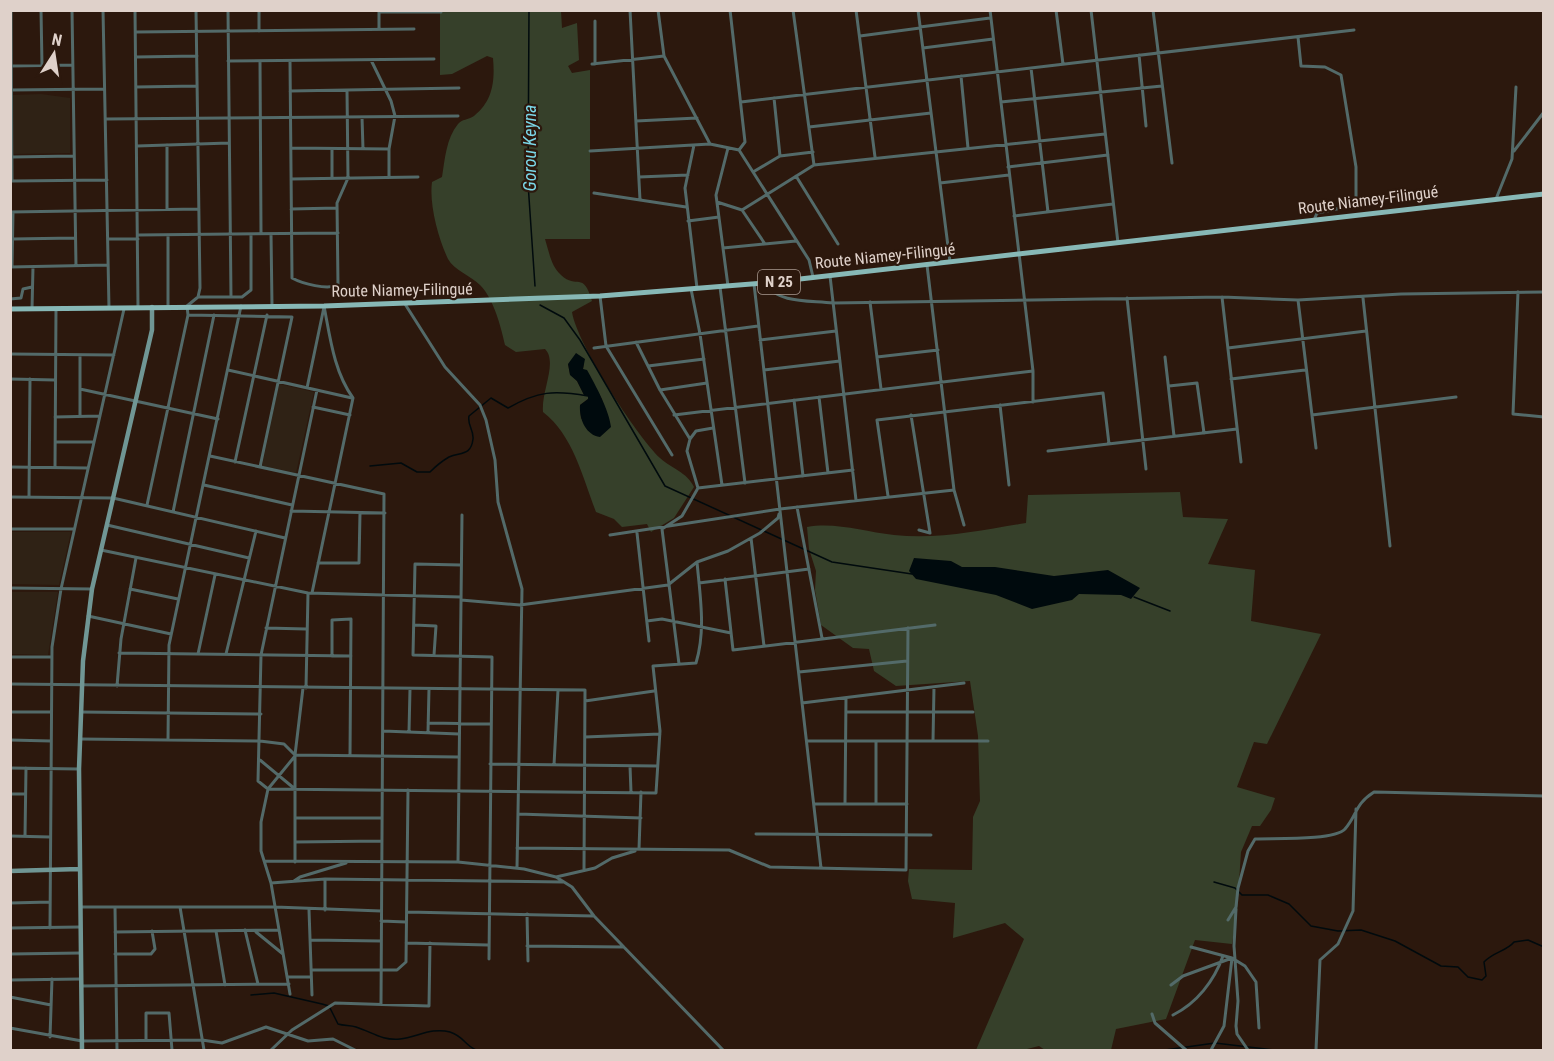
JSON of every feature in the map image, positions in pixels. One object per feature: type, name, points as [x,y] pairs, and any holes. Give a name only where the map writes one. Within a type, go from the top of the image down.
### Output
[{"type":"main road","name":"Route Niamey-Filingué","points":[[10,309],[405,304],[600,296],[694,289],[1019,255],[1544,194]]},
{"type":"street","points":[[10,10],[11,181],[107,180]]},
{"type":"street","points":[[41,10],[42,65]]},
{"type":"street","points":[[72,10],[75,266]]},
{"type":"street","points":[[104,10],[109,308]]},
{"type":"street","points":[[135,10],[138,307]]},
{"type":"street","points":[[196,10],[201,235],[201,276],[198,297]]},
{"type":"street","points":[[228,10],[231,297]]},
{"type":"street","points":[[259,10],[259,31]]},
{"type":"street","points":[[630,10],[640,200]]},
{"type":"street","points":[[658,10],[664,56],[710,144]]},
{"type":"street","points":[[730,10],[745,142],[738,150]]},
{"type":"street","points":[[793,10],[814,165]]},
{"type":"street","points":[[856,10],[875,158]]},
{"type":"street","points":[[918,10],[950,262]]},
{"type":"street","points":[[990,10],[1033,371],[1033,402]]},
{"type":"street","points":[[1056,10],[1063,64]]},
{"type":"street","points":[[1091,10],[1118,243]]},
{"type":"street","points":[[1153,10],[1172,163]]},
{"type":"street","points":[[379,29],[379,11],[441,12]]},
{"type":"street","points":[[859,36],[990,18]]},
{"type":"street","points":[[595,21],[594,64],[664,56]]},
{"type":"street","points":[[136,32],[414,28]]},
{"type":"street","points":[[741,102],[1353,30]]},
{"type":"street","points":[[1298,37],[1301,66],[1325,67],[1341,75],[1356,167],[1356,205],[1317,213],[1314,220]]},
{"type":"street","points":[[923,48],[993,39]]},
{"type":"street","points":[[1138,55],[1146,126]]},
{"type":"street","points":[[136,57],[197,56]]},
{"type":"street","points":[[228,61],[434,59]]},
{"type":"street","points":[[371,60],[386,89],[395,116],[389,149],[389,177]]},
{"type":"street","points":[[260,61],[261,234]]},
{"type":"street","points":[[290,61],[292,278],[299,282],[334,287],[338,283],[338,208],[348,178],[347,90]]},
{"type":"street","points":[[11,66],[73,65]]},
{"type":"street","points":[[1031,68],[1048,212]]},
{"type":"street","points":[[961,76],[968,148]]},
{"type":"street","points":[[136,87],[197,86]]},
{"type":"street","points":[[1000,102],[1162,86]]},
{"type":"street","points":[[1496,199],[1508,174],[1513,154],[1516,87]]},
{"type":"street","points":[[290,90],[459,88]]},
{"type":"street","points":[[11,90],[104,89]]},
{"type":"street","points":[[774,98],[780,156]]},
{"type":"street","points":[[1513,154],[1544,112]]},
{"type":"street","points":[[809,127],[931,113]]},
{"type":"street","points":[[105,119],[458,116]]},
{"type":"street","points":[[362,117],[363,149]]},
{"type":"street","points":[[636,121],[698,118]]},
{"type":"street","points":[[742,210],[814,165],[1105,134]]},
{"type":"street","points":[[137,146],[229,143]]},
{"type":"street","points":[[590,151],[710,144],[738,150],[809,260],[813,278]]},
{"type":"street","points":[[167,145],[167,210]]},
{"type":"street","points":[[694,145],[688,175],[686,207],[694,289],[722,485]]},
{"type":"street","points":[[291,148],[389,149]]},
{"type":"street","points":[[332,148],[332,178]]},
{"type":"street","points":[[728,148],[716,195],[728,286]]},
{"type":"street","points":[[753,172],[780,156],[813,152]]},
{"type":"street","points":[[1008,167],[1108,155]]},
{"type":"street","points":[[12,157],[73,156]]},
{"type":"street","points":[[639,177],[688,175]]},
{"type":"street","points":[[940,183],[1009,175]]},
{"type":"street","points":[[796,176],[838,244]]},
{"type":"street","points":[[291,179],[418,177]]},
{"type":"street","points":[[594,194],[686,207]]},
{"type":"street","points":[[717,202],[742,210],[765,244]]},
{"type":"street","points":[[1014,216],[1113,204]]},
{"type":"street","points":[[291,209],[338,208]]},
{"type":"street","points":[[109,265],[11,267],[12,212],[199,209]]},
{"type":"street","points":[[688,221],[719,218]]},
{"type":"street","points":[[108,239],[168,235],[338,233]]},
{"type":"street","points":[[147,506],[188,315],[187,306],[198,297],[242,297],[251,290],[251,234]]},
{"type":"street","points":[[271,234],[272,305]]},
{"type":"street","points":[[168,235],[168,307]]},
{"type":"street","points":[[12,239],[75,238]]},
{"type":"street","points":[[723,248],[797,241]]},
{"type":"street","points":[[927,265],[954,490],[964,525]]},
{"type":"street","points":[[32,309],[33,267]]},
{"type":"street","points":[[830,276],[856,500]]},
{"type":"street","points":[[765,283],[773,293],[781,297],[833,303],[1222,297],[1298,300],[1401,294],[1544,292]]},
{"type":"street","points":[[754,284],[821,868]]},
{"type":"street","points":[[10,299],[21,298],[23,289],[32,286]]},
{"type":"street","points":[[720,286],[745,483]]},
{"type":"street","points":[[1518,292],[1513,414],[1544,417]]},
{"type":"street","points":[[600,296],[606,346],[672,455]]},
{"type":"street","points":[[1222,297],[1241,462]]},
{"type":"street","points":[[1127,298],[1146,469]]},
{"type":"street","points":[[1363,298],[1390,546]]},
{"type":"street","points":[[1298,300],[1316,448]]},
{"type":"street","points":[[870,302],[881,389]]},
{"type":"street","points":[[405,304],[445,366],[480,405],[486,420],[495,460],[498,502],[522,589],[520,605],[522,690],[517,868]]},
{"type":"street","points":[[168,740],[168,653],[171,634],[241,314],[241,305]]},
{"type":"street","points":[[307,388],[324,306]]},
{"type":"street","points":[[295,862],[295,755],[304,688],[310,593],[353,398],[343,382],[331,344],[324,306]]},
{"type":"street","points":[[50,928],[51,657],[61,588],[124,307]]},
{"type":"street","points":[[82,1050],[79,769],[88,616],[92,589],[152,330],[152,307]]},
{"type":"street","points":[[55,467],[56,309]]},
{"type":"street","points":[[188,315],[241,314],[292,318],[260,467]]},
{"type":"street","points":[[173,512],[214,315]]},
{"type":"street","points":[[235,462],[267,315]]},
{"type":"street","points":[[594,348],[759,326]]},
{"type":"street","points":[[760,340],[836,331]]},
{"type":"street","points":[[1228,348],[1367,331]]},
{"type":"street","points":[[636,342],[660,390],[690,439]]},
{"type":"street","points":[[877,357],[938,350]]},
{"type":"street","points":[[10,354],[114,355]]},
{"type":"street","points":[[80,355],[80,416]]},
{"type":"street","points":[[1165,357],[1174,436]]},
{"type":"street","points":[[648,366],[704,358]]},
{"type":"street","points":[[764,370],[840,361]]},
{"type":"street","points":[[228,370],[353,398]]},
{"type":"street","points":[[1231,379],[1305,370]]},
{"type":"street","points":[[674,415],[1033,371]]},
{"type":"street","points":[[10,379],[55,380]]},
{"type":"street","points":[[29,497],[30,380]]},
{"type":"street","points":[[660,390],[707,383]]},
{"type":"street","points":[[1169,386],[1197,383],[1204,433]]},
{"type":"street","points":[[80,389],[218,419]]},
{"type":"street","points":[[317,390],[261,655],[261,741],[258,781],[268,789],[656,792],[660,734],[659,705],[654,691],[653,666],[696,663],[702,643],[703,628],[697,562]]},
{"type":"street","points":[[888,496],[877,420],[1103,393],[1109,444]]},
{"type":"street","points":[[819,397],[828,473]]},
{"type":"street","points":[[1312,415],[1456,397]]},
{"type":"street","points":[[794,400],[803,476]]},
{"type":"street","points":[[1000,405],[1010,485]]},
{"type":"street","points":[[313,407],[350,414]]},
{"type":"street","points":[[55,417],[100,416]]},
{"type":"street","points":[[911,416],[930,533],[919,530]]},
{"type":"street","points":[[662,529],[682,516],[698,488],[687,451],[690,439],[696,431],[714,428]]},
{"type":"street","points":[[1048,451],[1237,429]]},
{"type":"street","points":[[55,442],[94,442]]},
{"type":"street","points":[[210,456],[384,494],[381,1004]]},
{"type":"street","points":[[10,467],[88,468]]},
{"type":"street","points":[[698,488],[853,470]]},
{"type":"street","points":[[204,485],[292,505]]},
{"type":"street","points":[[609,535],[662,529],[780,509],[954,490]]},
{"type":"street","points":[[10,497],[113,498],[285,538]]},
{"type":"street","points":[[797,507],[822,639]]},
{"type":"street","points":[[101,550],[274,588],[310,593],[415,596],[520,605],[668,585],[697,562],[728,551],[751,538],[778,518],[780,509]]},
{"type":"street","points":[[291,511],[385,513]]},
{"type":"street","points":[[318,563],[359,563],[360,513]]},
{"type":"street","points":[[458,862],[462,515]]},
{"type":"street","points":[[107,525],[249,558]]},
{"type":"street","points":[[10,529],[74,529]]},
{"type":"street","points":[[662,529],[680,664]]},
{"type":"street","points":[[226,654],[256,531]]},
{"type":"street","points":[[637,532],[649,641]]},
{"type":"street","points":[[751,538],[764,646]]},
{"type":"street","points":[[117,686],[119,653],[136,557]]},
{"type":"street","points":[[461,565],[416,564],[413,655],[492,657],[488,864],[489,959]]},
{"type":"street","points":[[699,583],[809,569]]},
{"type":"street","points":[[198,654],[214,574]]},
{"type":"street","points":[[725,579],[733,650],[934,625]]},
{"type":"street","points":[[10,588],[92,589]]},
{"type":"street","points":[[130,589],[178,599]]},
{"type":"street","points":[[88,616],[171,634]]},
{"type":"street","points":[[332,656],[333,619],[351,619],[350,756]]},
{"type":"street","points":[[647,621],[674,622],[731,633]]},
{"type":"street","points":[[414,625],[436,626],[434,656]]},
{"type":"street","points":[[266,628],[307,629]]},
{"type":"street","points":[[517,848],[729,850],[770,867],[906,870],[908,628]]},
{"type":"street","points":[[119,653],[351,656]]},
{"type":"street","points":[[10,657],[51,657]]},
{"type":"street","points":[[799,672],[908,660]]},
{"type":"street","points":[[802,703],[964,682]]},
{"type":"street","points":[[10,684],[585,690],[584,870]]},
{"type":"street","points":[[933,741],[934,687]]},
{"type":"street","points":[[409,732],[410,689]]},
{"type":"street","points":[[428,733],[429,689]]},
{"type":"street","points":[[554,765],[558,690]]},
{"type":"street","points":[[585,701],[654,691]]},
{"type":"street","points":[[845,804],[846,698]]},
{"type":"street","points":[[10,712],[51,712]]},
{"type":"street","points":[[81,712],[261,714]]},
{"type":"street","points":[[846,712],[973,712]]},
{"type":"street","points":[[428,723],[490,724]]},
{"type":"street","points":[[383,731],[459,734]]},
{"type":"street","points":[[585,737],[660,734]]},
{"type":"street","points":[[10,740],[51,741]]},
{"type":"street","points":[[80,740],[261,741],[284,744],[295,755],[459,757]]},
{"type":"street","points":[[807,741],[988,741]]},
{"type":"street","points":[[876,741],[876,804]]},
{"type":"street","points":[[291,994],[271,883],[264,861],[261,822],[268,789],[295,755]]},
{"type":"street","points":[[260,760],[295,789]]},
{"type":"street","points":[[490,764],[657,766]]},
{"type":"street","points":[[630,766],[631,792]]},
{"type":"street","points":[[10,768],[79,769]]},
{"type":"street","points":[[25,837],[26,768]]},
{"type":"street","points":[[311,970],[397,970],[406,962],[408,790]]},
{"type":"street","points":[[639,849],[641,792]]},
{"type":"street","points":[[1211,1050],[1224,1026],[1233,959],[1236,907],[1244,862],[1256,839],[1331,836],[1344,830],[1360,801],[1374,792],[1544,796]]},
{"type":"street","points":[[10,794],[26,794]]},
{"type":"street","points":[[814,804],[907,804]]},
{"type":"street","points":[[1316,1050],[1320,960],[1338,944],[1353,911],[1356,807]]},
{"type":"street","points":[[518,814],[641,818]]},
{"type":"street","points":[[295,818],[382,818]]},
{"type":"street","points":[[756,834],[931,835]]},
{"type":"street","points":[[10,836],[50,837]]},
{"type":"street","points":[[295,842],[382,841]]},
{"type":"street","points":[[556,877],[584,870],[639,849]]},
{"type":"street","points":[[264,861],[458,862],[517,868],[556,877],[577,892],[594,916],[723,1050]]},
{"type":"street","points":[[294,882],[300,877],[351,862]]},
{"type":"street","points":[[10,871],[79,869]]},
{"type":"street","points":[[271,883],[325,879],[564,882]]},
{"type":"street","points":[[325,879],[325,910]]},
{"type":"street","points":[[10,903],[50,902]]},
{"type":"street","points":[[81,907],[275,907],[381,911]]},
{"type":"street","points":[[115,907],[117,1050]]},
{"type":"street","points":[[180,907],[204,1050]]},
{"type":"street","points":[[1228,920],[1236,907]]},
{"type":"street","points":[[309,910],[312,995]]},
{"type":"street","points":[[407,912],[594,916]]},
{"type":"street","points":[[527,914],[528,961]]},
{"type":"street","points":[[381,921],[407,922]]},
{"type":"street","points":[[10,928],[80,927]]},
{"type":"street","points":[[245,930],[258,984]]},
{"type":"street","points":[[255,930],[284,954]]},
{"type":"street","points":[[115,932],[279,930]]},
{"type":"street","points":[[116,954],[151,954],[155,949],[152,931]]},
{"type":"street","points":[[216,931],[225,985]]},
{"type":"street","points":[[310,940],[381,941]]},
{"type":"street","points":[[406,943],[489,945]]},
{"type":"street","points":[[271,1050],[306,1019],[335,1004],[429,1006],[430,943]]},
{"type":"street","points":[[527,946],[624,947]]},
{"type":"street","points":[[1191,947],[1233,959],[1245,966],[1256,982],[1259,1028]]},
{"type":"street","points":[[10,954],[81,953]]},
{"type":"street","points":[[1173,1015],[1193,1003],[1223,956]]},
{"type":"street","points":[[1171,985],[1183,976],[1233,959]]},
{"type":"street","points":[[1233,959],[1238,1001],[1237,1035],[1248,1050]]},
{"type":"street","points":[[288,977],[311,977]]},
{"type":"street","points":[[50,1037],[52,979]]},
{"type":"street","points":[[10,980],[81,979]]},
{"type":"street","points":[[81,986],[289,984]]},
{"type":"street","points":[[10,997],[51,1005]]},
{"type":"street","points":[[146,1041],[146,1013],[169,1013],[172,1050]]},
{"type":"street","points":[[1152,1014],[1155,1023],[1186,1050]]},
{"type":"street","points":[[11,1030],[82,1041],[202,1040],[222,1043],[266,1027],[308,1041],[333,1039],[356,1050]]},
{"type":"shaded area","points":[[41,94],[70,98],[70,153],[14,154],[13,95]]},
{"type":"shaded area","points":[[576,353],[585,359],[583,369],[587,370],[594,383],[610,420],[611,427],[600,437],[590,433],[582,420],[580,405],[588,399],[588,396],[584,395],[577,381],[570,375],[568,364]]},
{"type":"shaded area","points":[[279,384],[314,392],[296,473],[262,466]]},
{"type":"shaded area","points":[[11,532],[71,532],[59,585],[11,584]]},
{"type":"shaded area","points":[[914,558],[951,561],[962,567],[995,567],[1054,576],[1108,570],[1140,588],[1131,599],[1121,595],[1079,594],[1072,600],[1032,609],[996,595],[916,579],[909,571]]},
{"type":"shaded area","points":[[11,592],[58,592],[48,655],[11,654]]},
{"type":"green space","points":[[440,11],[561,11],[562,28],[577,23],[579,60],[568,66],[572,73],[590,70],[590,239],[545,239],[555,267],[561,275],[571,281],[582,283],[589,292],[592,301],[572,312],[584,345],[609,388],[637,430],[660,458],[683,474],[694,487],[674,518],[651,532],[647,524],[622,527],[614,519],[596,512],[570,445],[543,412],[550,369],[549,355],[545,349],[516,352],[505,345],[496,314],[485,291],[448,259],[435,221],[432,182],[442,177],[447,149],[454,130],[460,122],[474,116],[489,97],[494,75],[493,58],[487,56],[452,74],[440,75]],"holes":[[[584,363],[583,369],[602,399],[603,406],[581,419],[580,405],[588,399],[588,396],[584,395],[577,381],[570,374],[568,364]]]},
{"type":"green space","points":[[1180,492],[1183,517],[1228,519],[1208,564],[1255,570],[1251,621],[1321,634],[1267,744],[1254,742],[1237,787],[1275,798],[1271,810],[1260,826],[1252,826],[1241,852],[1237,913],[1232,944],[1195,940],[1166,1019],[1116,1029],[1111,1050],[1045,1050],[1039,1046],[1023,1050],[976,1050],[1024,939],[1005,923],[953,938],[955,903],[912,899],[908,881],[909,869],[972,870],[973,817],[980,801],[978,736],[970,681],[896,686],[874,671],[869,649],[853,648],[821,625],[815,590],[816,571],[809,549],[807,527],[840,527],[911,536],[944,535],[1026,523],[1028,495]]},
{"type":"waterway","name":"Gorou Keyna","points":[[529,10],[528,183],[535,286]]},
{"type":"waterway","points":[[540,305],[564,318],[580,340],[665,486],[832,562],[912,574]]},
{"type":"waterway","points":[[370,466],[401,463],[417,472],[430,472],[449,457],[468,451],[473,439],[469,416],[491,398],[508,408],[528,398],[546,393],[588,396]]},
{"type":"waterway","points":[[1134,597],[1170,611]]},
{"type":"waterway","points":[[1214,882],[1235,888],[1242,895],[1268,895],[1289,904],[1311,926],[1338,931],[1361,930],[1395,941],[1441,966],[1458,967],[1468,977],[1482,980],[1486,976],[1484,962],[1514,942],[1528,940],[1544,947]]},
{"type":"waterway","points":[[251,995],[274,993],[329,1006],[338,1024],[356,1027],[388,1039],[400,1039],[431,1031],[450,1032],[476,1050]]},
{"type":"waterway","points":[[1165,1050],[1215,1043],[1274,1050]]}]
